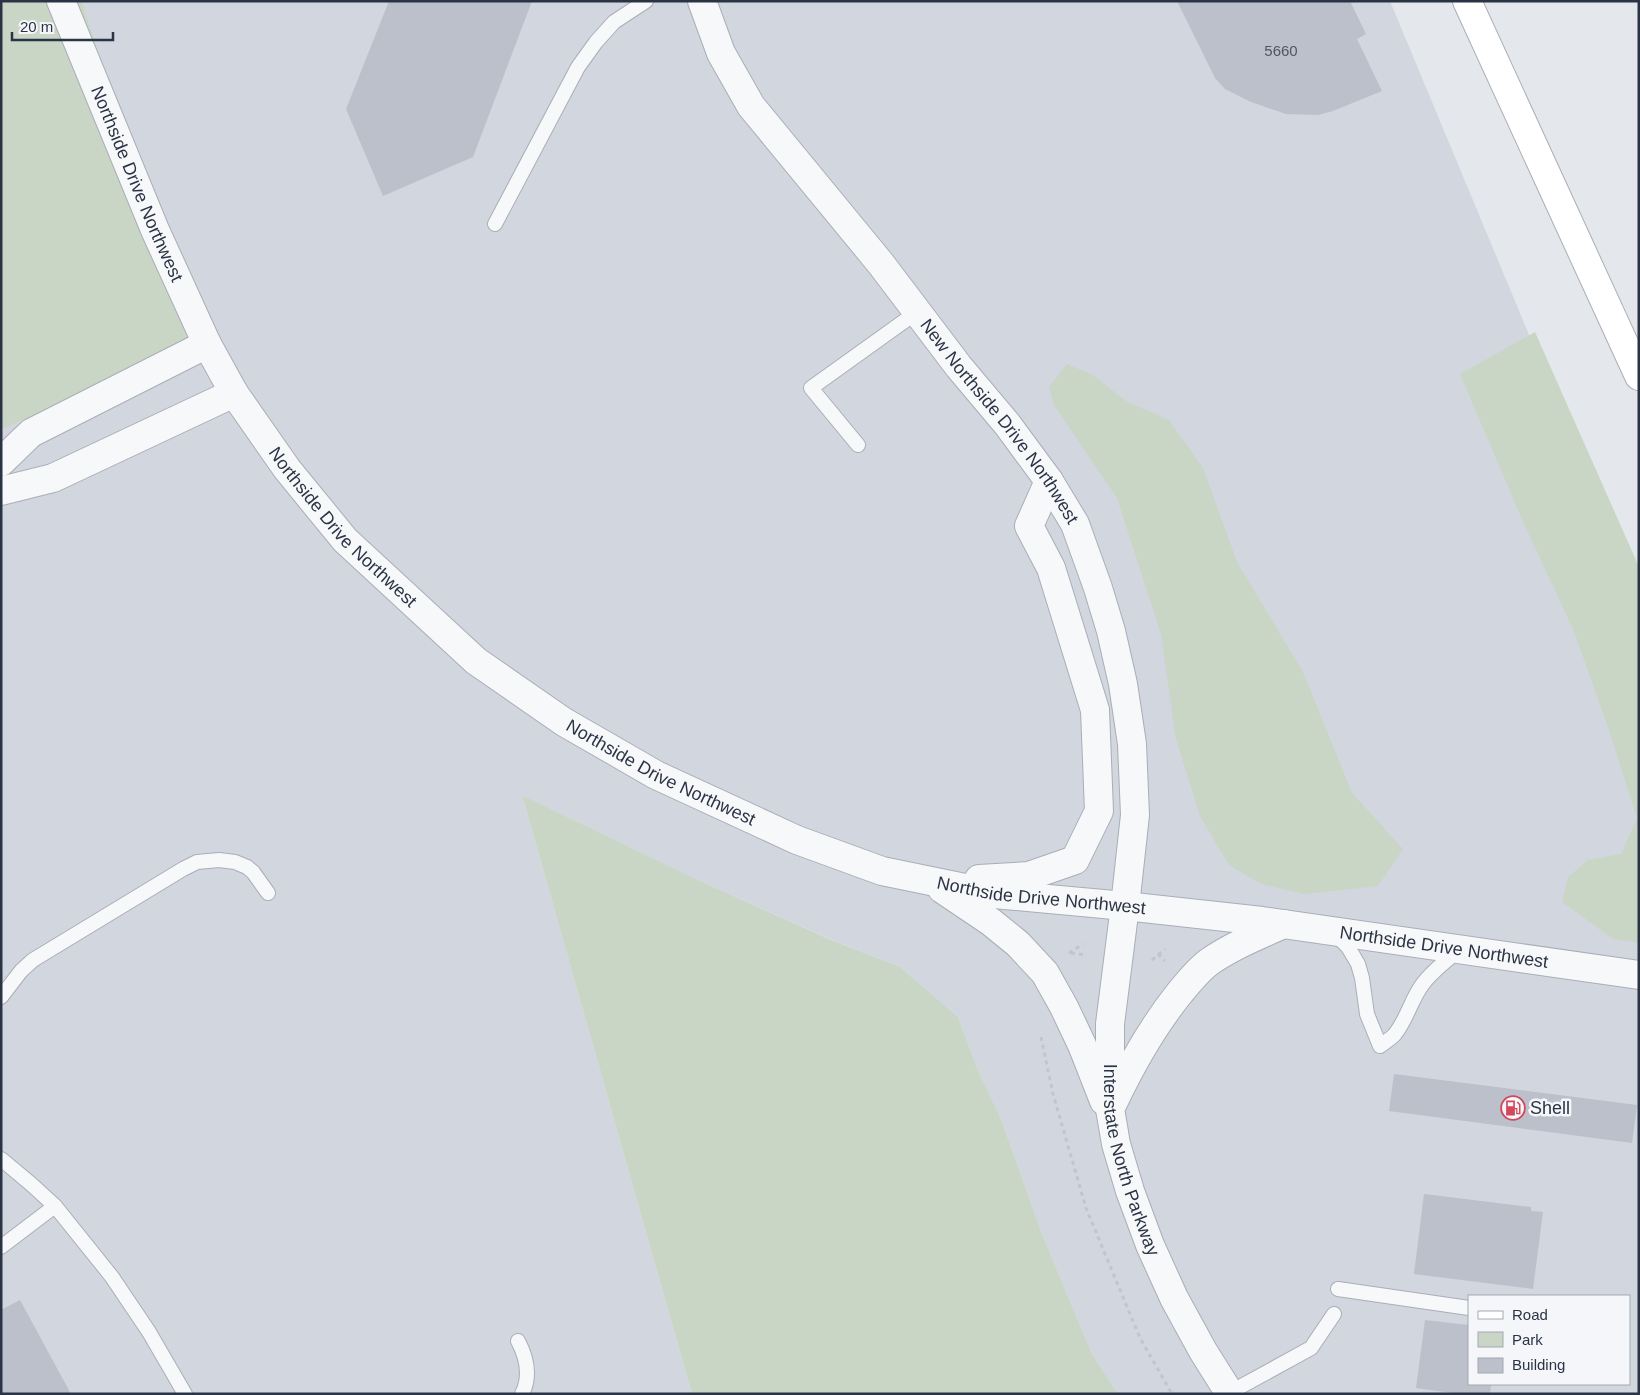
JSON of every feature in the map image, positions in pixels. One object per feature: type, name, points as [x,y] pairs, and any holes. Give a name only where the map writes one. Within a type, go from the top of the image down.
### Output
[{"type":"main road","points":[[1467,1],[1639,376]]},
{"type":"street","name":"Northside Drive Northwest","points":[[61,1],[155,230],[207,344],[234,393],[287,469],[345,540],[476,661],[564,722],[656,776],[797,840],[882,871],[994,894],[1125,906],[1284,924],[1462,948],[1639,975]]},
{"type":"street","name":"New Northside Drive Northwest","points":[[702,1],[721,53],[751,106],[881,264],[959,366],[1007,424],[1049,481],[1075,524],[1111,631],[1123,684],[1132,744],[1134,815],[1125,906]]},
{"type":"street","points":[[1,462],[31,433],[207,344]]},
{"type":"street","points":[[1,491],[53,478],[234,393]]},
{"type":"street","points":[[930,881],[1029,876],[1075,860],[1099,811],[1095,710],[1052,568],[1029,526],[1049,481]]},
{"type":"street","points":[[930,881],[991,922],[1018,944],[1044,973],[1064,1007],[1082,1045],[1111,1116]]},
{"type":"street","name":"Interstate North Parkway","points":[[1125,906],[1110,1024],[1111,1116],[1116,1144],[1130,1191],[1150,1245],[1174,1298],[1203,1351],[1230,1393]]},
{"type":"street","points":[[1111,1116],[1127,1073],[1144,1043],[1164,1012],[1188,982],[1208,963],[1231,948],[1284,924]]},
{"type":"lane","points":[[495,224],[578,67],[596,42],[614,22],[646,1]]},
{"type":"lane","points":[[858,445],[812,388],[917,312]]},
{"type":"lane","points":[[1,997],[21,971],[33,960],[197,862],[219,860],[242,864],[253,872],[268,893]]},
{"type":"lane","points":[[1332,931],[1348,947],[1358,964],[1367,1014],[1380,1046],[1394,1035],[1404,1020],[1410,1004],[1422,984],[1439,966],[1462,948]]},
{"type":"lane","points":[[1,1159],[55,1206],[112,1276],[154,1339],[185,1394]]},
{"type":"lane","points":[[1,1247],[55,1206]]},
{"type":"lane","points":[[1338,1289],[1468,1308]]},
{"type":"lane","points":[[1230,1393],[1311,1348],[1334,1314]]},
{"type":"lane","points":[[518,1341],[524,1352],[528,1368],[526,1387],[522,1394]]},
{"type":"path","points":[[1152,960],[1165,949]]},
{"type":"path","points":[[1070,953],[1090,955]]},
{"type":"path","points":[[1040,1031],[1053,1094],[1086,1208],[1140,1338],[1172,1394]]},
{"type":"shaded area","points":[[82,1],[1390,1],[1639,599],[1639,1394],[1118,1394],[1092,1354],[1042,1234],[1001,1119],[977,1068],[958,1017],[900,967],[830,939],[696,879],[522,795],[692,1394],[1,1394],[1,430],[191,345]]},
{"type":"green space","points":[[1,1],[82,1],[191,345],[1,430]]},
{"type":"green space","points":[[1535,332],[1639,567],[1639,943],[1613,939],[1562,902],[1568,877],[1588,860],[1621,854],[1637,818],[1608,727],[1573,629],[1524,524],[1460,374]]},
{"type":"green space","points":[[1067,364],[1093,375],[1126,401],[1169,420],[1203,468],[1237,562],[1303,672],[1352,793],[1403,849],[1378,886],[1304,894],[1261,884],[1229,865],[1200,816],[1176,739],[1161,634],[1117,498],[1054,405],[1049,387]]},
{"type":"green space","points":[[522,795],[696,879],[829,939],[900,967],[958,1017],[977,1068],[1001,1119],[1042,1234],[1092,1354],[1118,1394],[692,1394]]},
{"type":"building","points":[[389,1],[532,1],[473,157],[383,196],[346,109]]},
{"type":"building","points":[[1177,1],[1350,1],[1366,34],[1357,39],[1382,91],[1333,111],[1318,115],[1286,114],[1251,102],[1225,89],[1215,78]]},
{"type":"building","name":"Shell","points":[[1394,1074],[1637,1105],[1632,1143],[1389,1111]]},
{"type":"building","points":[[1424,1194],[1531,1207],[1531,1211],[1543,1212],[1533,1289],[1414,1274]]},
{"type":"building","points":[[20,1300],[71,1394],[1,1394],[1,1310]]},
{"type":"building","points":[[1425,1320],[1468,1325],[1468,1385],[1491,1385],[1490,1394],[1460,1394],[1416,1388]]},
{"type":"place","name":"Shell","points":[[1513,1108]]}]
